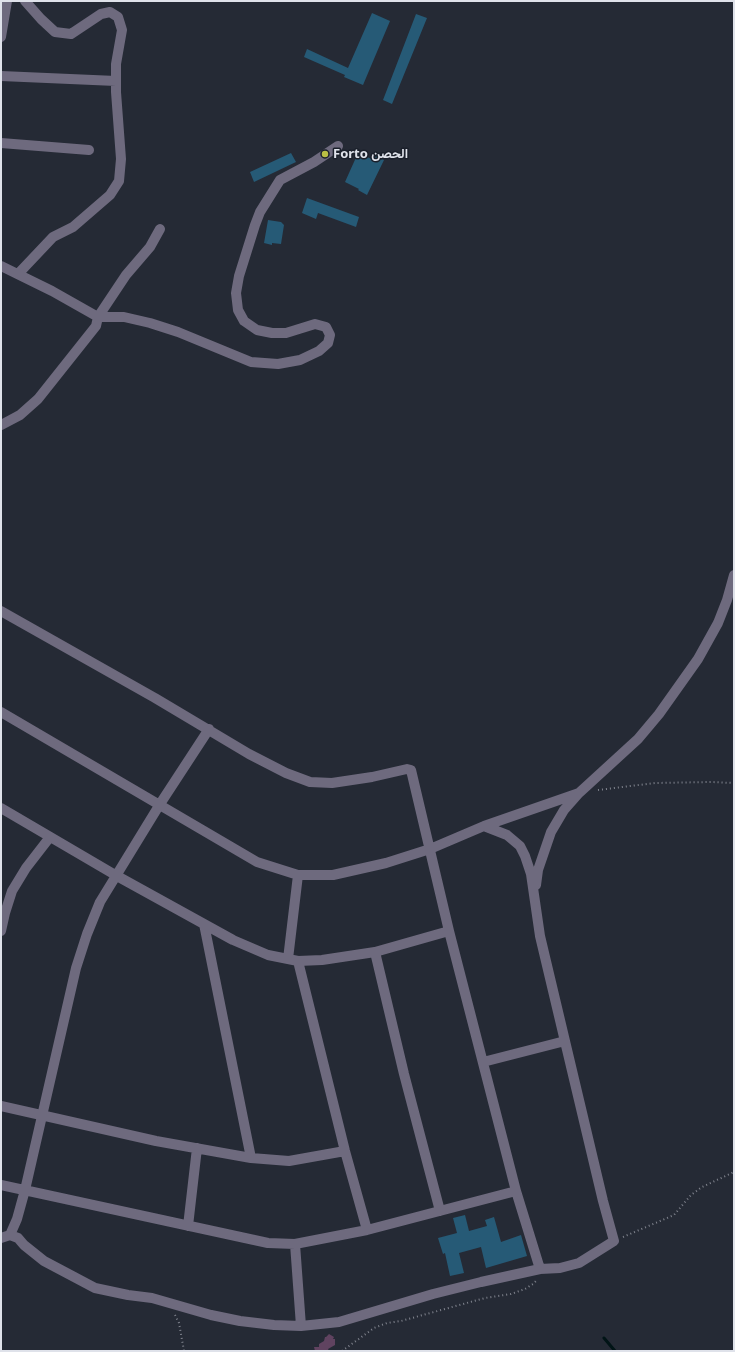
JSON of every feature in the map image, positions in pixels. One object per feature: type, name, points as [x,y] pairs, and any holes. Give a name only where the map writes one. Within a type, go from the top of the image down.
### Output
[{"type":"street","points":[[1,37],[7,1]]},
{"type":"street","points":[[18,274],[54,238],[72,227],[110,196],[119,181],[121,159],[116,64],[122,30],[118,17],[110,12],[101,14],[72,34],[55,32],[25,1]]},
{"type":"street","points":[[1,76],[116,81]]},
{"type":"street","points":[[1,143],[90,150]]},
{"type":"street","points":[[1,266],[52,291],[98,317],[124,317],[150,323],[178,332],[251,362],[278,364],[300,360],[319,351],[328,343],[330,334],[326,328],[315,324],[286,333],[272,333],[257,330],[244,321],[238,310],[236,293],[239,276],[260,212],[280,180],[314,162],[338,146]]},
{"type":"street","points":[[1,426],[20,415],[38,399],[96,326],[98,317],[126,275],[150,246],[160,229]]},
{"type":"street","points":[[534,896],[538,870],[551,832],[564,810],[579,793],[638,739],[680,686],[698,659],[718,623],[727,600],[734,574]]},
{"type":"street","points":[[2,613],[209,729],[249,754],[286,773],[310,782],[332,783],[372,777],[407,769],[411,770],[482,1062],[516,1191],[540,1269]]},
{"type":"street","points":[[1,712],[257,862],[298,875],[333,875],[386,862],[430,849],[484,826],[579,793]]},
{"type":"street","points":[[209,729],[160,804],[100,902],[87,934],[76,968],[25,1190],[17,1219],[5,1236],[18,1238],[24,1245],[44,1261],[95,1288],[152,1298],[211,1315],[274,1325],[301,1326],[340,1322],[433,1294],[540,1269],[560,1268],[579,1263],[614,1241],[603,1201],[540,936],[531,874],[520,846],[507,835],[484,826]]},
{"type":"street","points":[[1,808],[117,876],[233,940],[268,955],[293,960],[322,960],[375,952],[449,931]]},
{"type":"street","points":[[1,931],[12,891],[26,868],[50,837]]},
{"type":"street","points":[[298,875],[293,960],[344,1151],[367,1230]]},
{"type":"street","points":[[204,924],[251,1158]]},
{"type":"street","points":[[375,952],[404,1074],[440,1211]]},
{"type":"street","points":[[482,1062],[565,1041]]},
{"type":"street","points":[[1,1106],[156,1141],[251,1158],[289,1161],[344,1151]]},
{"type":"street","points":[[188,1226],[197,1148]]},
{"type":"street","points":[[1,1185],[268,1243],[295,1244],[367,1230],[516,1191]]},
{"type":"street","points":[[295,1244],[301,1326]]},
{"type":"path","points":[[579,793],[654,783],[734,783]]},
{"type":"path","points":[[614,1241],[674,1215],[691,1195],[702,1187],[734,1172]]},
{"type":"path","points":[[342,1351],[374,1328],[387,1323],[401,1321],[485,1298],[511,1294],[525,1289],[533,1284],[537,1279],[540,1269]]},
{"type":"path","points":[[170,1303],[179,1323],[184,1351]]},
{"type":"shaded area","points":[[329,1334],[334,1337],[333,1339],[335,1339],[335,1345],[328,1349],[329,1351],[315,1351],[314,1347],[319,1347],[319,1344],[324,1341],[325,1337]]},
{"type":"building","points":[[372,13],[390,21],[363,85],[344,77],[345,75],[304,57],[307,49],[348,68]]},
{"type":"building","points":[[416,14],[427,18],[392,104],[383,100]]},
{"type":"building","points":[[291,153],[296,162],[254,182],[250,172]]},
{"type":"building","points":[[358,153],[374,160],[376,156],[384,160],[367,195],[345,182]]},
{"type":"building","points":[[307,198],[359,217],[356,227],[318,213],[316,219],[302,213]]},
{"type":"building","points":[[268,220],[281,222],[284,225],[281,244],[272,243],[272,245],[264,243]]},
{"type":"building","points":[[465,1215],[469,1231],[487,1226],[485,1220],[494,1217],[501,1242],[521,1235],[527,1256],[486,1268],[481,1247],[459,1253],[464,1273],[450,1276],[445,1253],[443,1254],[438,1238],[457,1233],[453,1218]]},
{"type":"waterway","points":[[604,1338],[615,1351]]},
{"type":"place","name":"Forto الحصن","points":[[325,154]]}]
